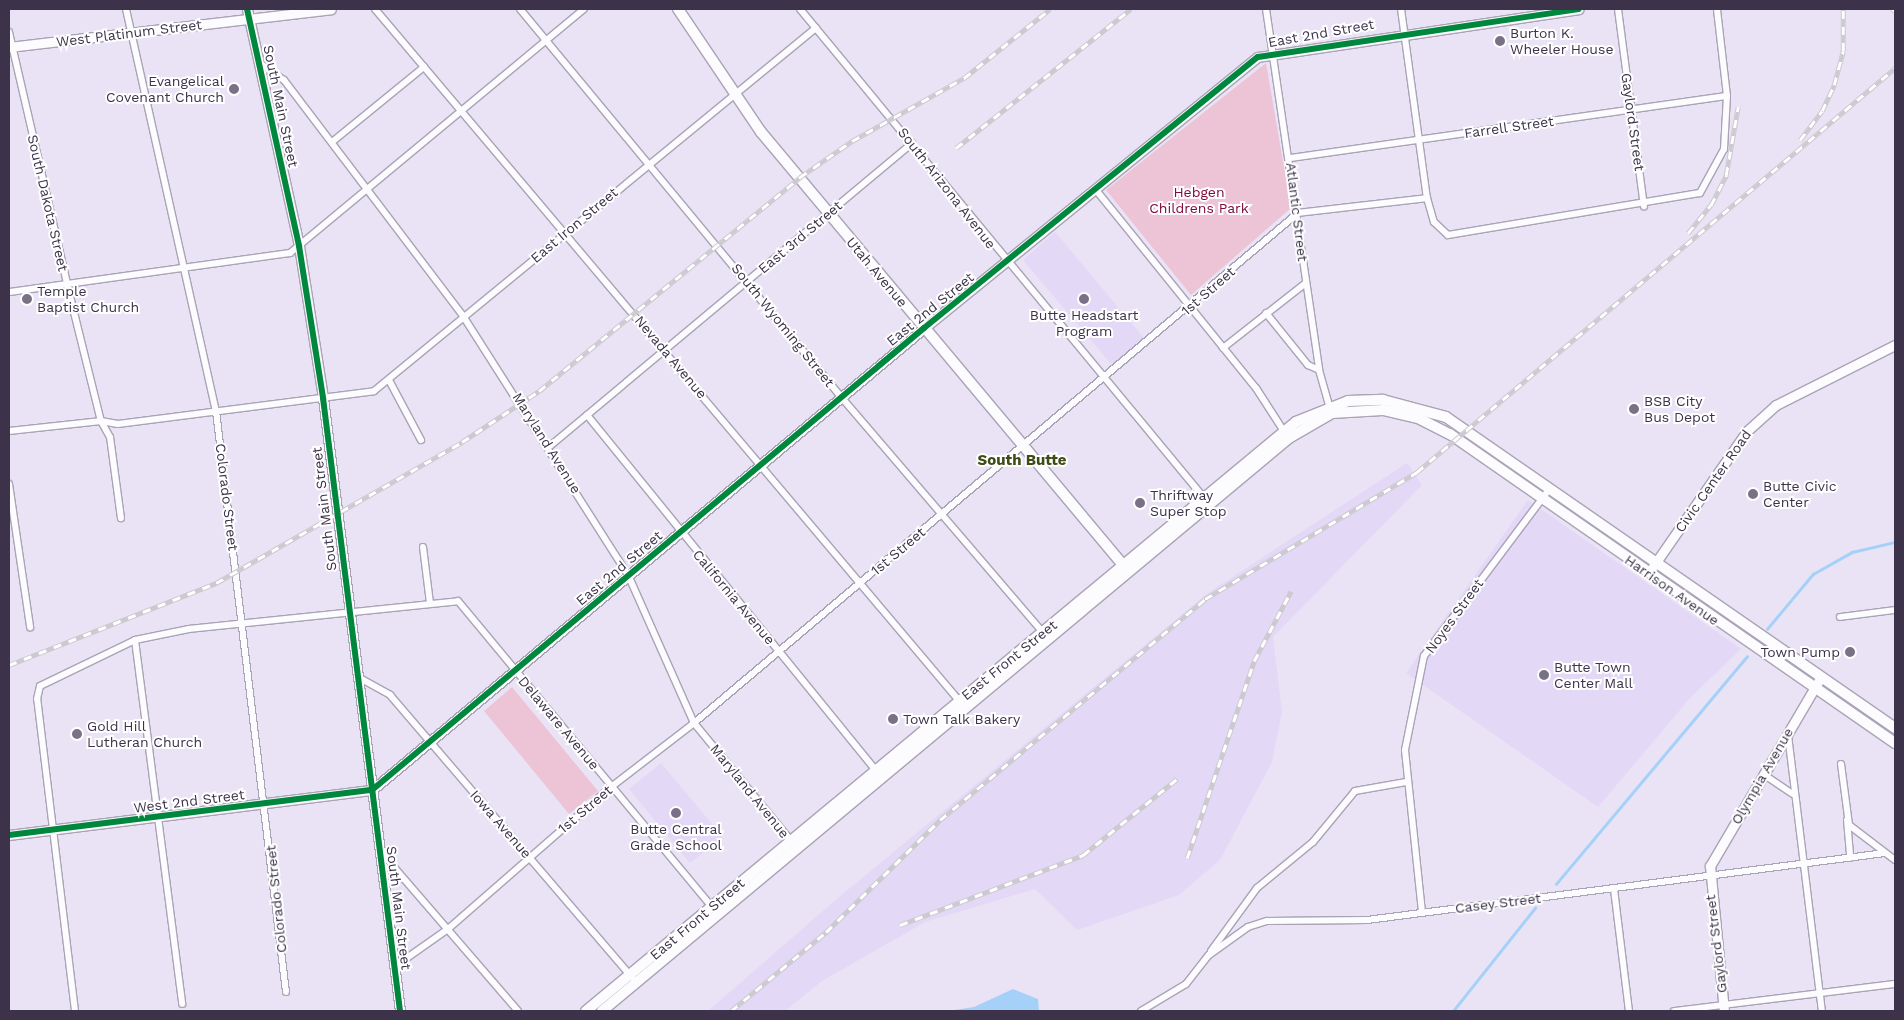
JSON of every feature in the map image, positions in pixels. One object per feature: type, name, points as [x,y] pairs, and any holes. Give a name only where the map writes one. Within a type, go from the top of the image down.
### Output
[{"type":"main road","name":"Utah Avenue","points":[[678,9],[733,97],[1126,569]]},
{"type":"main road","name":"East Front Street","points":[[586,1011],[633,978],[1286,435],[1330,410],[1384,400],[1421,408],[1462,427]]},
{"type":"main road","name":"East Front Street","points":[[1330,410],[1383,410],[1418,418],[1450,434]]},
{"type":"main road","name":"Harrison Avenue","points":[[1462,427],[1895,728]]},
{"type":"main road","name":"Harrison Avenue","points":[[1450,434],[1648,574],[1895,743]]},
{"type":"main road","points":[[1463,443],[1503,464],[1511,460]]},
{"type":"main road","name":"East Front Street","points":[[602,1011],[633,978]]},
{"type":"street","name":"Colorado Street","points":[[126,9],[216,412],[266,804],[286,992]]},
{"type":"street","name":"South Main Street","points":[[246,9],[299,246],[323,398],[400,1011]]},
{"type":"street","name":"West Platinum Street","points":[[10,47],[332,9]]},
{"type":"street","name":"Nevada Avenue","points":[[375,9],[563,234],[666,349],[962,704]]},
{"type":"street","name":"South Wyoming Street","points":[[520,9],[842,398],[1046,635]]},
{"type":"street","points":[[9,292],[290,254],[366,188],[584,9]]},
{"type":"street","name":"South Arizona Avenue","points":[[800,9],[912,143],[1006,262],[1207,501]]},
{"type":"street","name":"Atlantic Street","points":[[1266,9],[1275,52],[1318,370],[1330,410]]},
{"type":"street","points":[[1402,9],[1427,198],[1434,222],[1448,236],[1644,206],[1700,193],[1724,149],[1727,96],[1717,9]]},
{"type":"street","name":"East 2nd Street","points":[[372,790],[432,743],[515,670],[629,577],[924,328],[1096,190],[1244,66],[1275,52],[1405,31],[1578,9]]},
{"type":"street","name":"Gaylord Street","points":[[1618,9],[1644,206]]},
{"type":"street","name":"East Iron Street","points":[[9,431],[102,421],[118,424],[374,391],[390,382],[463,316],[648,163],[733,97],[816,28]]},
{"type":"street","name":"South Dakota Street","points":[[9,32],[10,47],[67,284],[102,421],[110,437],[121,518]]},
{"type":"street","name":"Maryland Avenue","points":[[258,62],[284,80],[463,316],[550,446],[629,577],[694,723],[794,845]]},
{"type":"street","points":[[332,142],[424,67]]},
{"type":"street","name":"Farrell Street","points":[[1290,158],[1727,96]]},
{"type":"street","name":"East 3rd Street","points":[[550,446],[912,143]]},
{"type":"street","points":[[1096,190],[1223,348],[1286,435]]},
{"type":"street","points":[[1298,213],[1427,198]]},
{"type":"street","name":"1st Street","points":[[394,968],[448,928],[611,787],[694,723],[778,650],[1104,379],[1298,213]]},
{"type":"street","points":[[1223,348],[1306,282]]},
{"type":"street","points":[[1266,313],[1308,365],[1318,370]]},
{"type":"street","name":"Civic Center Road","points":[[1648,574],[1747,431],[1776,405],[1895,345]]},
{"type":"street","points":[[390,382],[421,440]]},
{"type":"street","name":"California Avenue","points":[[587,415],[879,774]]},
{"type":"street","points":[[9,484],[30,627]]},
{"type":"street","name":"Noyes Street","points":[[1422,912],[1406,782],[1405,750],[1424,656],[1550,488]]},
{"type":"street","points":[[74,1011],[37,699],[40,686],[135,640],[244,622],[430,604],[423,547]]},
{"type":"street","name":"Delaware Avenue","points":[[430,604],[458,601],[715,910]]},
{"type":"street","points":[[1840,617],[1895,610]]},
{"type":"street","points":[[135,640],[160,817],[182,1004]]},
{"type":"street","name":"Iowa Avenue","points":[[358,677],[390,695],[633,978]]},
{"type":"street","name":"Olympia Avenue","points":[[1708,877],[1712,861],[1821,677]]},
{"type":"street","points":[[1787,732],[1801,865],[1822,1011]]},
{"type":"street","points":[[1841,764],[1850,858]]},
{"type":"street","points":[[1762,774],[1793,794]]},
{"type":"street","points":[[1209,955],[1257,888],[1313,842],[1355,791],[1406,782]]},
{"type":"street","name":"West 2nd Street","points":[[9,835],[372,790]]},
{"type":"street","points":[[1847,819],[1856,832],[1895,860]]},
{"type":"street","points":[[379,850],[518,1011]]},
{"type":"street","name":"Casey Street","points":[[1141,1011],[1186,984],[1209,955],[1248,926],[1267,921],[1326,923],[1614,889],[1885,853]]},
{"type":"street","name":"Gaylord Street","points":[[1708,877],[1723,1008]]},
{"type":"street","points":[[1614,889],[1629,1011]]},
{"type":"street","points":[[1674,1011],[1723,1008],[1895,984]]},
{"type":"shaded area","name":"Butte Headstart Program","points":[[1055,232],[1144,338],[1112,365],[1023,260]]},
{"type":"shaded area","points":[[1407,463],[1422,485],[1273,637],[1282,712],[1272,762],[1220,860],[1179,895],[1077,930],[1035,889],[925,922],[822,981],[785,1011],[708,1011],[839,897],[1208,593]]},
{"type":"shaded area","points":[[1528,500],[1741,649],[1691,697],[1598,807],[1406,673]]},
{"type":"shaded area","name":"Butte Central Grade School","points":[[661,763],[723,837],[690,863],[629,789]]},
{"type":"green space","name":"Hebgen Childrens Park","points":[[1266,63],[1291,208],[1191,295],[1106,190]]},
{"type":"green space","points":[[512,687],[598,791],[569,814],[484,711]]},
{"type":"water","points":[[1013,989],[1038,999],[1039,1011],[948,1011],[974,1007]]},
{"type":"waterway","points":[[1767,629],[1813,574],[1852,552],[1895,542]]},
{"type":"waterway","points":[[1556,884],[1747,656]]},
{"type":"waterway","points":[[1453,1011],[1535,908]]},
{"type":"railway","points":[[9,665],[216,583],[462,442],[539,391],[800,177],[852,141],[964,78],[1050,9]]},
{"type":"railway","points":[[956,148],[1131,9]]},
{"type":"railway","points":[[1800,140],[1822,111],[1834,85],[1843,51],[1843,9]]},
{"type":"railway","points":[[731,1011],[826,932],[940,820],[1205,599],[1417,472],[1895,68]]},
{"type":"railway","points":[[1688,233],[1711,205],[1726,175],[1738,107]]},
{"type":"railway","points":[[1187,858],[1254,661],[1291,591]]},
{"type":"railway","points":[[900,925],[1083,855],[1177,779]]},
{"type":"cycle path","points":[[247,9],[299,246],[323,398],[400,1011]]},
{"type":"cycle path","points":[[9,835],[372,790],[924,328],[1258,57],[1578,9]]},
{"type":"place","name":"Burton K. Wheeler House","points":[[1500,41]]},
{"type":"place","name":"Evangelical Covenant Church","points":[[234,89]]},
{"type":"place","name":"Temple Baptist Church","points":[[27,299]]},
{"type":"place","name":"Butte Headstart Program","points":[[1084,299]]},
{"type":"place","name":"BSB City Bus Depot","points":[[1634,409]]},
{"type":"place","name":"Butte Civic Center","points":[[1753,494]]},
{"type":"place","name":"Thriftway Super Stop","points":[[1140,503]]},
{"type":"place","name":"Town Pump","points":[[1850,652]]},
{"type":"place","name":"Butte Town Center Mall","points":[[1544,675]]},
{"type":"place","name":"Town Talk Bakery","points":[[893,719]]},
{"type":"place","name":"Gold Hill Lutheran Church","points":[[77,734]]},
{"type":"place","name":"Butte Central Grade School","points":[[676,813]]},
{"type":"district","name":"South Butte","points":[[1022,461]]}]
